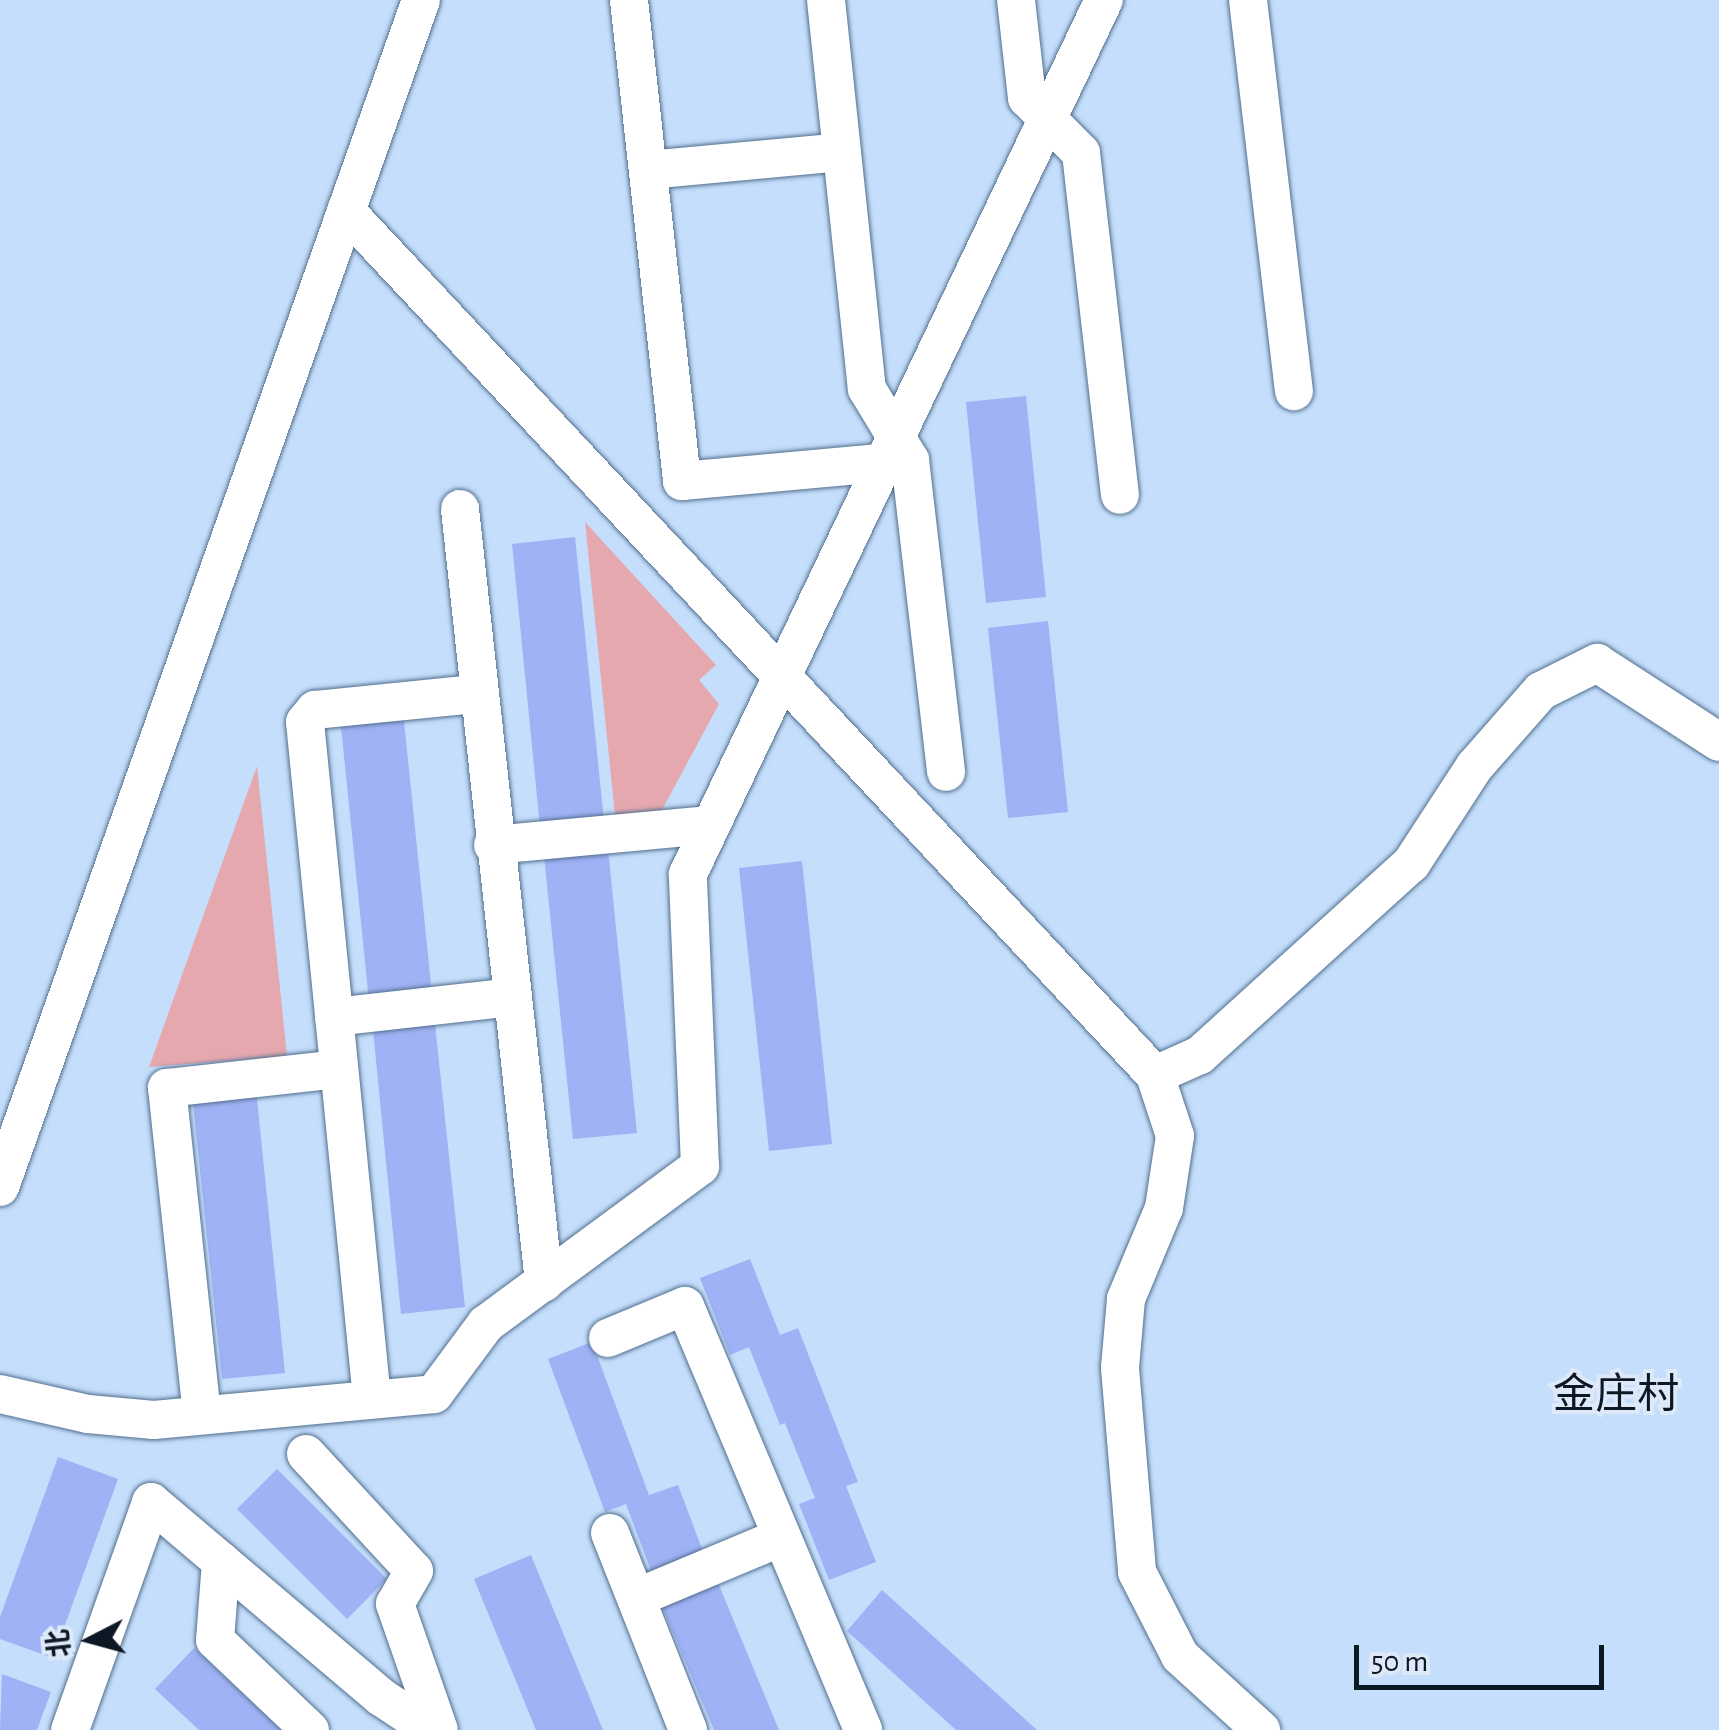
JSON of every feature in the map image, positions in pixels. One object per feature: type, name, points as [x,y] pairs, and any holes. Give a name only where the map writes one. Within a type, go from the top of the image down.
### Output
[{"type":"street","points":[[0,1186],[420,0]]},
{"type":"street","points":[[629,0],[682,481],[886,451],[910,460],[946,772]]},
{"type":"street","points":[[826,0],[867,389],[886,451]]},
{"type":"street","points":[[1016,0],[1027,98],[1045,123],[1081,153],[1120,494]]},
{"type":"street","points":[[0,1394],[88,1414],[154,1420],[434,1394],[486,1324],[700,1166],[688,874],[777,676],[1104,0]]},
{"type":"street","points":[[1248,0],[1294,391]]},
{"type":"street","points":[[648,170],[841,152]]},
{"type":"street","points":[[346,212],[777,676],[1156,1074],[1174,1136],[1164,1208],[1126,1299],[1120,1368],[1137,1572],[1180,1656],[1261,1730]]},
{"type":"street","points":[[460,509],[476,694],[544,1282]]},
{"type":"street","points":[[1156,1074],[1200,1055],[1411,864],[1475,766],[1541,691],[1597,663],[1719,742]]},
{"type":"street","points":[[372,1399],[305,722],[314,710],[476,694]]},
{"type":"street","points":[[493,844],[710,825]]},
{"type":"street","points":[[334,1017],[511,998]]},
{"type":"street","points":[[202,1415],[166,1088],[338,1070]]},
{"type":"street","points":[[608,1338],[685,1306],[863,1730]]},
{"type":"street","points":[[306,1454],[414,1571],[395,1604],[439,1730]]},
{"type":"street","points":[[70,1730],[150,1502],[380,1697],[430,1730]]},
{"type":"street","points":[[610,1533],[688,1730]]},
{"type":"street","points":[[636,1598],[782,1537]]},
{"type":"street","points":[[221,1561],[215,1640],[310,1730]]},
{"type":"shaded area","points":[[585,522],[716,665],[699,680],[719,704],[656,821],[616,825]]},
{"type":"shaded area","points":[[257,766],[287,1056],[149,1067]]},
{"type":"building","points":[[1026,396],[1046,597],[986,603],[966,402]]},
{"type":"building","points":[[575,537],[604,821],[540,827],[512,544]]},
{"type":"building","points":[[1048,621],[1068,812],[1008,818],[988,628]]},
{"type":"building","points":[[403,711],[432,994],[369,1001],[340,717]]},
{"type":"building","points":[[608,849],[637,1133],[573,1139],[544,856]]},
{"type":"building","points":[[802,861],[832,1144],[769,1151],[739,868]]},
{"type":"building","points":[[435,1024],[465,1307],[401,1314],[373,1030]]},
{"type":"building","points":[[256,1089],[285,1373],[222,1379],[192,1095]]},
{"type":"building","points":[[750,1259],[780,1335],[798,1328],[858,1482],[846,1486],[876,1562],[829,1580],[799,1504],[815,1498],[785,1423],[780,1425],[749,1347],[730,1355],[700,1278]]},
{"type":"building","points":[[592,1342],[649,1495],[678,1485],[705,1557],[653,1576],[626,1504],[605,1512],[548,1359]]},
{"type":"building","points":[[58,1457],[118,1479],[53,1658],[0,1639],[0,1617]]},
{"type":"building","points":[[277,1469],[387,1579],[347,1619],[237,1509]]},
{"type":"building","points":[[531,1555],[603,1730],[536,1730],[474,1579]]},
{"type":"building","points":[[714,1573],[779,1730],[714,1730],[658,1597]]},
{"type":"building","points":[[882,1590],[1037,1730],[956,1730],[847,1631]]},
{"type":"building","points":[[194,1648],[281,1730],[199,1730],[155,1689]]},
{"type":"building","points":[[2,1674],[51,1692],[37,1730],[0,1730]]},
{"type":"district","name":"金庄村","points":[[1616,1395]]}]
